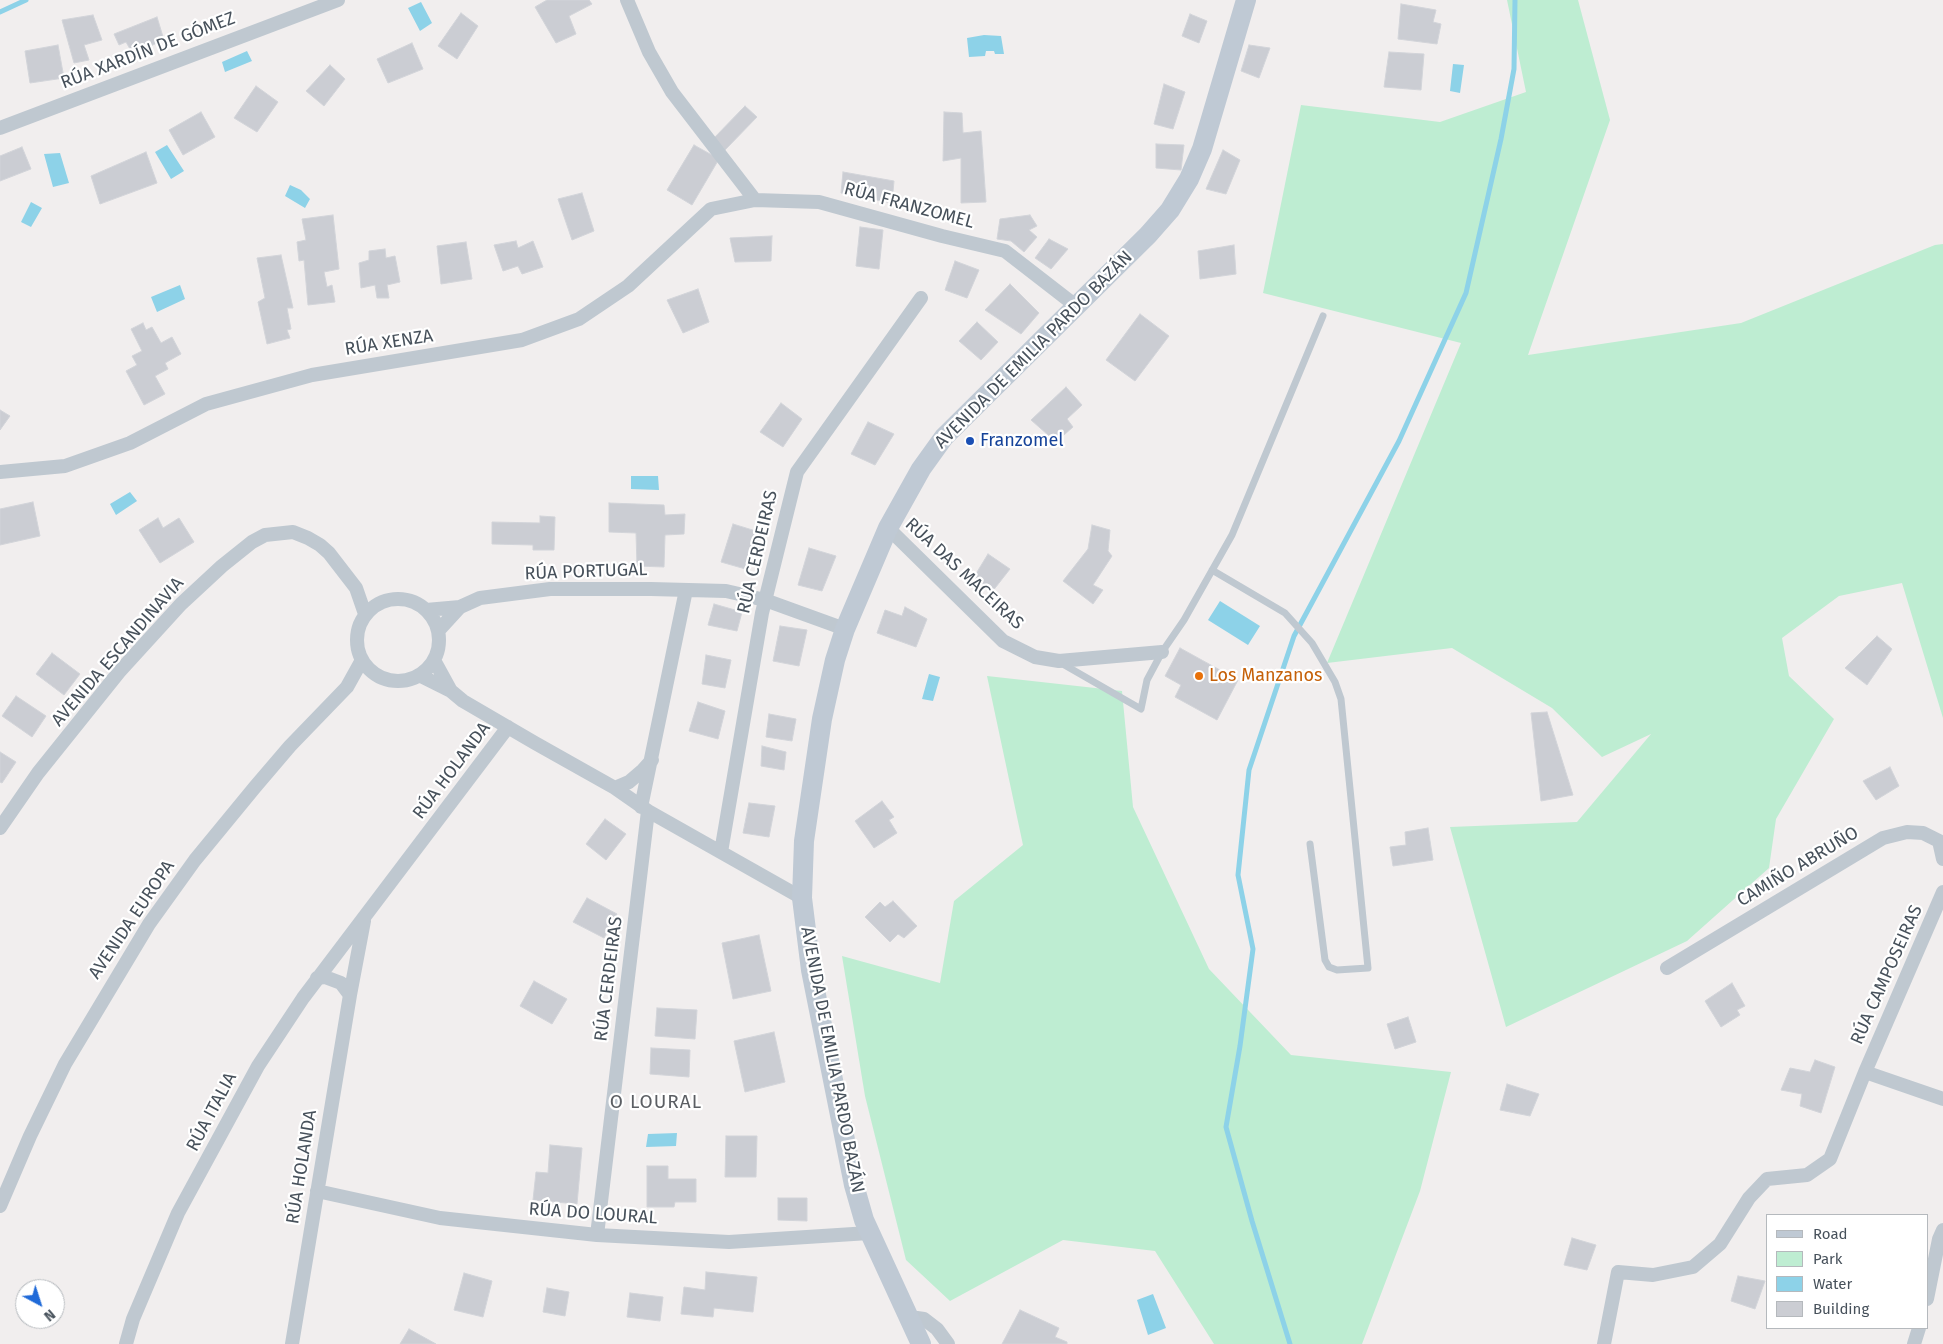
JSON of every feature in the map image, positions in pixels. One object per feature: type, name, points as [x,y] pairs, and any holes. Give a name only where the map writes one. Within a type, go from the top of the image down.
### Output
[{"type":"street","name":"RÚA XARDÍN DE GÓMEZ","points":[[0,128],[338,0]]},
{"type":"street","points":[[627,0],[649,52],[672,92],[755,200]]},
{"type":"street","name":"AVENIDA DE EMILIA PARDO BAZÁN","points":[[921,1344],[869,1234],[854,1185],[811,970],[802,898],[804,841],[822,719],[834,660],[845,628],[888,528],[921,469],[944,437],[1148,235],[1170,210],[1189,179],[1202,149],[1246,0]]},
{"type":"street","name":"RÚA FRANZOMEL","points":[[755,200],[819,202],[942,236],[1005,251],[1076,306]]},
{"type":"street","name":"RÚA XENZA","points":[[0,472],[65,466],[130,443],[206,404],[312,375],[522,340],[579,319],[628,286],[711,209],[755,200]]},
{"type":"street","name":"RÚA CERDEIRAS","points":[[721,852],[765,600],[797,472],[921,298]]},
{"type":"street","name":"RÚA DAS MACEIRAS","points":[[888,528],[1004,641],[1035,657],[1059,661],[1162,652]]},
{"type":"street","name":"AVENIDA ESCANDINAVIA","points":[[0,828],[38,773],[120,672],[182,604],[222,566],[252,542],[265,535],[277,533],[293,532],[308,538],[329,553],[356,588],[365,614]]},
{"type":"street","name":"AVENIDA ESCANDINAVIA","points":[[356,588],[380,602]]},
{"type":"street","name":"RÚA PORTUGAL","points":[[426,610],[460,607],[480,598],[550,588],[726,591],[765,600],[845,628]]},
{"type":"street","points":[[645,809],[652,759],[686,590]]},
{"type":"street","points":[[400,598],[410,600],[426,610],[436,623],[439,640],[434,660],[428,668],[409,680],[387,680],[376,675],[362,660],[356,642],[360,623],[365,614],[380,602],[400,598]]},
{"type":"street","name":"RÚA PORTUGAL","points":[[438,631],[460,607]]},
{"type":"street","name":"AVENIDA EUROPA","points":[[0,1206],[30,1136],[65,1064],[149,924],[195,860],[255,787],[290,746],[347,688],[362,660]]},
{"type":"street","points":[[434,660],[450,691]]},
{"type":"street","name":"AVENIDA EUROPA","points":[[347,688],[376,675]]},
{"type":"street","points":[[419,675],[450,691],[508,728],[615,788],[645,809],[802,898]]},
{"type":"street","name":"RÚA HOLANDA","points":[[292,1344],[350,995],[365,918],[508,728]]},
{"type":"street","points":[[615,788],[629,782],[652,759]]},
{"type":"street","name":"RÚA CERDEIRAS","points":[[596,1235],[645,809]]},
{"type":"street","name":"CAMIÑO ABRUÑO","points":[[1667,968],[1884,838],[1907,832],[1923,834],[1939,841],[1943,859]]},
{"type":"street","name":"RÚA CAMPOSEIRAS","points":[[1604,1344],[1618,1272],[1654,1275],[1693,1267],[1720,1244],[1749,1198],[1767,1179],[1807,1175],[1830,1159],[1865,1072],[1943,892]]},
{"type":"street","name":"RÚA ITALIA","points":[[126,1344],[133,1319],[178,1213],[258,1066],[317,978],[365,918]]},
{"type":"street","points":[[317,978],[326,977],[341,983],[350,995]]},
{"type":"street","name":"RÚA CAMPOSEIRAS","points":[[1865,1072],[1943,1100]]},
{"type":"street","name":"RÚA DO LOURAL","points":[[317,1191],[440,1218],[596,1235],[729,1242],[869,1234]]},
{"type":"street","points":[[1928,1294],[1939,1238],[1943,1230]]},
{"type":"street","points":[[909,1319],[924,1319],[937,1329],[948,1344]]},
{"type":"street","points":[[1914,1344],[1919,1329]]},
{"type":"lane","points":[[1059,661],[1141,709],[1147,680],[1162,652],[1184,620],[1232,535],[1323,316]]},
{"type":"lane","points":[[1212,570],[1272,605],[1290,619],[1312,644],[1332,676],[1341,699],[1368,968],[1337,970],[1329,967],[1325,960],[1310,844]]},
{"type":"green space","points":[[1507,0],[1578,0],[1610,120],[1528,355],[1741,323],[1935,245],[1943,244],[1943,718],[1902,583],[1839,596],[1782,638],[1789,676],[1834,719],[1776,819],[1769,868],[1687,941],[1506,1027],[1450,827],[1577,822],[1651,734],[1602,757],[1552,708],[1452,648],[1327,663],[1461,343],[1263,293],[1301,105],[1440,122],[1526,92]]},
{"type":"green space","points":[[987,676],[1122,691],[1133,807],[1209,969],[1291,1055],[1451,1072],[1420,1191],[1362,1344],[1214,1344],[1155,1251],[1063,1240],[950,1301],[906,1260],[865,1096],[842,956],[940,983],[954,901],[1023,845]]},
{"type":"water","points":[[421,2],[432,23],[420,31],[408,8]]},
{"type":"water","points":[[984,35],[1001,36],[1004,54],[986,51],[985,56],[969,57],[967,38]]},
{"type":"water","points":[[247,51],[252,61],[225,72],[222,62]]},
{"type":"water","points":[[1453,64],[1464,65],[1460,93],[1450,91]]},
{"type":"water","points":[[167,145],[184,171],[171,179],[155,152]]},
{"type":"water","points":[[60,153],[69,183],[53,187],[44,154]]},
{"type":"water","points":[[290,185],[301,190],[310,199],[305,208],[285,196]]},
{"type":"water","points":[[31,202],[42,208],[31,227],[21,222]]},
{"type":"water","points":[[180,285],[185,299],[157,312],[151,297]]},
{"type":"water","points":[[631,476],[658,476],[659,490],[631,489]]},
{"type":"water","points":[[130,492],[137,501],[116,515],[110,504]]},
{"type":"water","points":[[1220,601],[1260,626],[1248,645],[1208,620]]},
{"type":"water","points":[[929,674],[940,677],[933,701],[922,699]]},
{"type":"water","points":[[677,1133],[676,1146],[646,1147],[648,1134]]},
{"type":"water","points":[[1153,1294],[1166,1328],[1148,1335],[1137,1300]]},
{"type":"building","points":[[547,0],[589,0],[592,4],[569,16],[576,34],[556,43],[535,7]]},
{"type":"building","points":[[1401,4],[1436,10],[1433,22],[1441,24],[1437,44],[1398,39]]},
{"type":"building","points":[[461,13],[478,26],[457,59],[438,46]]},
{"type":"building","points":[[1190,14],[1207,21],[1199,43],[1182,36]]},
{"type":"building","points":[[93,15],[102,40],[84,45],[89,60],[74,63],[62,20]]},
{"type":"building","points":[[157,17],[164,40],[139,51],[136,45],[130,49],[126,42],[119,45],[114,34]]},
{"type":"building","points":[[412,43],[423,69],[388,83],[377,59]]},
{"type":"building","points":[[58,45],[64,78],[30,83],[25,51]]},
{"type":"building","points":[[1249,45],[1270,48],[1259,78],[1241,71]]},
{"type":"building","points":[[1389,52],[1424,54],[1421,90],[1384,87]]},
{"type":"building","points":[[330,65],[345,79],[324,106],[306,91]]},
{"type":"building","points":[[1164,84],[1185,92],[1173,129],[1154,124]]},
{"type":"building","points":[[256,86],[278,102],[257,132],[234,118]]},
{"type":"building","points":[[745,106],[757,117],[725,150],[714,138]]},
{"type":"building","points":[[201,112],[215,137],[183,155],[169,130]]},
{"type":"building","points":[[944,112],[962,113],[963,133],[981,131],[986,202],[961,203],[961,158],[943,161]]},
{"type":"building","points":[[1156,144],[1184,145],[1181,170],[1156,168]]},
{"type":"building","points":[[694,145],[719,159],[692,205],[667,190]]},
{"type":"building","points":[[22,147],[31,169],[0,181],[0,156]]},
{"type":"building","points":[[1223,150],[1240,160],[1226,194],[1206,189]]},
{"type":"building","points":[[146,152],[157,183],[100,204],[91,176]]},
{"type":"building","points":[[843,172],[894,181],[892,203],[841,193]]},
{"type":"building","points":[[582,193],[594,231],[572,240],[558,199]]},
{"type":"building","points":[[333,215],[339,269],[324,272],[327,287],[332,285],[335,302],[308,305],[304,260],[299,261],[297,242],[306,240],[302,219]]},
{"type":"building","points":[[1030,215],[1037,226],[1029,230],[1037,237],[1024,252],[1011,241],[997,239],[1000,219]]},
{"type":"building","points":[[860,227],[883,230],[879,269],[856,266]]},
{"type":"building","points":[[772,236],[771,261],[735,262],[730,238]]},
{"type":"building","points":[[1049,239],[1068,249],[1051,269],[1035,258]]},
{"type":"building","points":[[516,241],[518,248],[533,241],[543,267],[522,274],[518,266],[503,271],[494,245]]},
{"type":"building","points":[[466,242],[472,279],[441,284],[437,246]]},
{"type":"building","points":[[1234,245],[1236,274],[1200,279],[1198,251]]},
{"type":"building","points":[[385,249],[386,258],[395,256],[400,282],[387,285],[389,298],[377,298],[375,285],[361,288],[359,263],[369,260],[369,251]]},
{"type":"building","points":[[281,255],[293,308],[287,308],[291,329],[287,330],[290,338],[267,344],[258,302],[265,298],[257,258]]},
{"type":"building","points":[[955,261],[979,270],[967,298],[945,290]]},
{"type":"building","points":[[1010,284],[1039,313],[1021,334],[985,310]]},
{"type":"building","points":[[698,289],[709,322],[683,333],[667,300]]},
{"type":"building","points":[[1140,314],[1169,336],[1135,381],[1106,360]]},
{"type":"building","points":[[977,322],[998,342],[981,360],[959,341]]},
{"type":"building","points":[[143,323],[146,330],[152,327],[161,343],[172,337],[181,354],[165,363],[168,369],[155,376],[165,394],[144,405],[126,371],[137,365],[132,356],[142,351],[131,329]]},
{"type":"building","points":[[1066,387],[1082,405],[1067,419],[1073,427],[1056,442],[1031,420]]},
{"type":"building","points":[[781,403],[802,419],[783,447],[760,432]]},
{"type":"building","points":[[0,410],[10,416],[0,430]]},
{"type":"building","points":[[868,422],[894,434],[875,465],[851,454]]},
{"type":"building","points":[[33,502],[40,536],[0,545],[0,509]]},
{"type":"building","points":[[609,503],[664,505],[665,515],[685,514],[684,534],[665,535],[664,567],[637,566],[636,533],[609,532]]},
{"type":"building","points":[[540,516],[555,517],[554,550],[533,550],[533,545],[492,544],[492,522],[540,523]]},
{"type":"building","points":[[158,518],[163,528],[179,518],[194,542],[160,563],[139,530]]},
{"type":"building","points":[[733,524],[759,532],[749,570],[721,562]]},
{"type":"building","points":[[1092,525],[1110,530],[1108,551],[1112,556],[1093,585],[1103,590],[1093,604],[1063,581],[1088,549]]},
{"type":"building","points":[[809,548],[836,556],[822,591],[798,585]]},
{"type":"building","points":[[988,554],[1010,569],[992,592],[974,577]]},
{"type":"building","points":[[714,604],[742,612],[737,631],[708,625]]},
{"type":"building","points":[[905,607],[927,619],[916,647],[877,633],[885,610],[902,616]]},
{"type":"building","points":[[780,626],[807,630],[799,666],[773,661]]},
{"type":"building","points":[[1877,636],[1892,649],[1867,685],[1845,668]]},
{"type":"building","points":[[1180,648],[1238,680],[1217,720],[1175,697],[1181,685],[1165,676]]},
{"type":"building","points":[[52,653],[80,674],[64,695],[36,674]]},
{"type":"building","points":[[706,655],[731,660],[725,688],[702,684]]},
{"type":"building","points":[[16,696],[46,716],[32,737],[2,716]]},
{"type":"building","points":[[698,702],[725,711],[718,739],[689,731]]},
{"type":"building","points":[[1547,712],[1573,795],[1541,801],[1531,713]]},
{"type":"building","points":[[769,714],[796,719],[792,741],[766,737]]},
{"type":"building","points":[[762,746],[786,752],[784,770],[761,766]]},
{"type":"building","points":[[0,752],[16,762],[2,783],[0,782]]},
{"type":"building","points":[[1890,767],[1899,786],[1876,800],[1863,781]]},
{"type":"building","points":[[882,801],[894,817],[889,820],[897,833],[874,848],[855,821]]},
{"type":"building","points":[[749,803],[775,806],[769,837],[743,833]]},
{"type":"building","points":[[605,819],[626,834],[606,860],[586,844]]},
{"type":"building","points":[[1428,828],[1433,860],[1393,866],[1390,847],[1406,845],[1405,832]]},
{"type":"building","points":[[587,898],[617,914],[604,938],[573,922]]},
{"type":"building","points":[[893,901],[917,926],[904,938],[898,934],[890,942],[865,917],[880,902],[885,907]]},
{"type":"building","points":[[759,935],[771,991],[733,999],[722,943]]},
{"type":"building","points":[[534,981],[567,999],[552,1024],[520,1006]]},
{"type":"building","points":[[1732,983],[1745,1006],[1737,1010],[1740,1015],[1721,1027],[1705,1001]]},
{"type":"building","points":[[657,1008],[697,1010],[695,1039],[655,1036]]},
{"type":"building","points":[[1408,1017],[1416,1042],[1395,1049],[1387,1024]]},
{"type":"building","points":[[774,1032],[785,1082],[745,1092],[734,1041]]},
{"type":"building","points":[[651,1048],[690,1050],[689,1077],[650,1074]]},
{"type":"building","points":[[1815,1060],[1835,1067],[1821,1113],[1800,1106],[1802,1094],[1781,1090],[1790,1068],[1810,1072]]},
{"type":"building","points":[[1507,1084],[1539,1094],[1530,1116],[1500,1110]]},
{"type":"building","points":[[726,1136],[757,1136],[756,1177],[725,1177]]},
{"type":"building","points":[[550,1145],[582,1148],[577,1204],[533,1200],[536,1172],[548,1173]]},
{"type":"building","points":[[647,1166],[668,1166],[668,1179],[696,1179],[696,1202],[675,1202],[674,1207],[647,1207]]},
{"type":"building","points":[[778,1198],[807,1198],[807,1221],[778,1220]]},
{"type":"building","points":[[1572,1238],[1596,1245],[1587,1270],[1564,1265]]},
{"type":"building","points":[[706,1272],[757,1277],[753,1312],[714,1308],[713,1317],[681,1314],[684,1287],[705,1290]]},
{"type":"building","points":[[464,1273],[492,1281],[483,1317],[454,1310]]},
{"type":"building","points":[[1738,1276],[1765,1281],[1755,1309],[1731,1301]]},
{"type":"building","points":[[547,1288],[569,1292],[565,1316],[543,1312]]},
{"type":"building","points":[[630,1293],[663,1297],[660,1321],[627,1317]]},
{"type":"building","points":[[1020,1310],[1059,1328],[1055,1337],[1067,1342],[1067,1344],[1002,1344]]},
{"type":"building","points":[[409,1329],[436,1344],[400,1344]]},
{"type":"waterway","points":[[0,12],[26,0]]},
{"type":"waterway","points":[[1290,1344],[1252,1221],[1226,1127],[1240,1046],[1253,949],[1238,875],[1249,770],[1294,636],[1399,441],[1466,293],[1501,139],[1514,69],[1515,0]]},
{"type":"place","name":"Franzomel","points":[[970,441]]},
{"type":"place","name":"Los Manzanos","points":[[1199,676]]},
{"type":"district","name":"O LOURAL","points":[[656,1103]]}]
